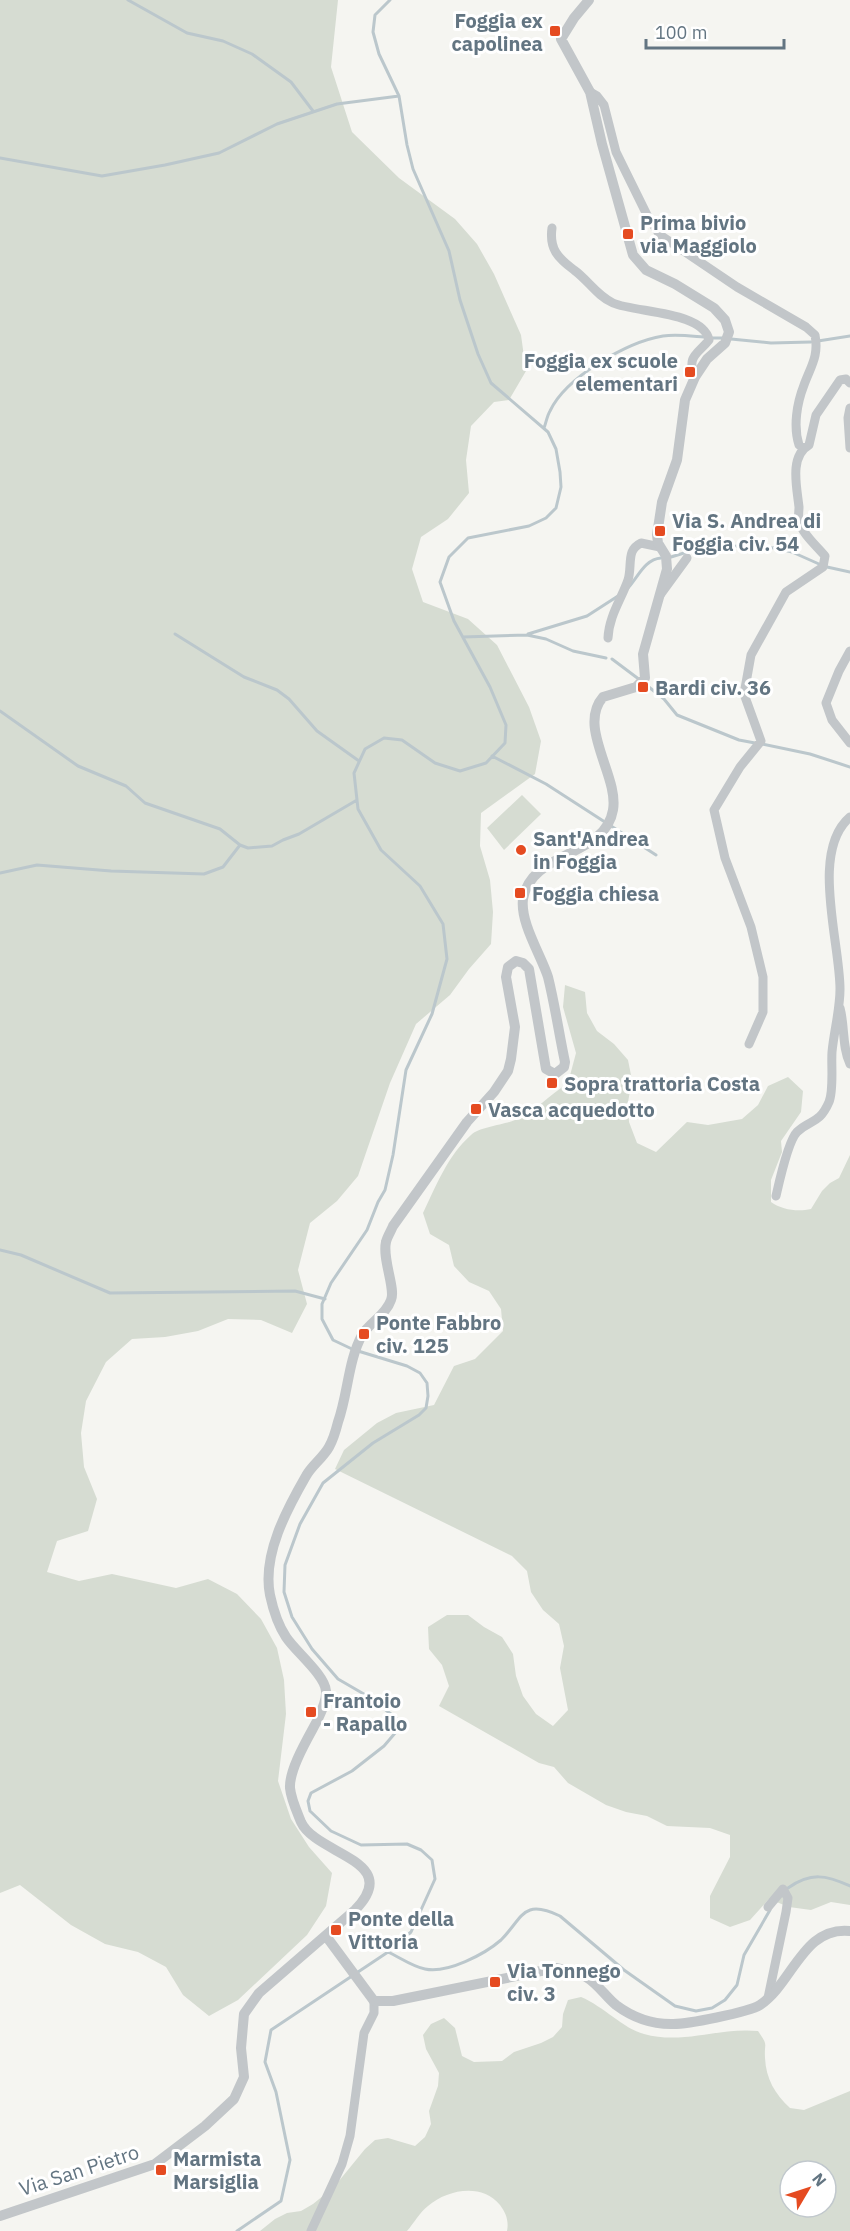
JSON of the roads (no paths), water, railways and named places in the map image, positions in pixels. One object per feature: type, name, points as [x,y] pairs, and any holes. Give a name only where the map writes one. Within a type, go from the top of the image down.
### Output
[{"type":"street","points":[[589,0],[561,39],[590,92],[633,255],[646,270],[675,284],[714,308],[725,320],[729,332],[725,343],[706,359],[685,400],[677,460],[662,502],[657,535],[660,547],[666,556],[667,569],[660,595]]},
{"type":"street","points":[[590,92],[597,96],[604,105],[616,153],[648,217],[660,235],[729,282],[806,327],[815,335],[817,354],[803,387],[798,406],[796,435],[799,445],[804,448]]},
{"type":"street","points":[[552,228],[554,252],[602,297],[624,307],[680,316],[706,331],[709,339],[695,354],[692,361],[691,368],[695,377]]},
{"type":"street","points":[[749,1044],[763,1012],[763,977],[751,927],[725,858],[714,810],[740,767],[761,741],[744,694],[751,655],[786,592],[823,567],[825,556],[799,522],[795,478],[804,448],[809,445],[816,415],[840,380],[846,379],[850,383]]},
{"type":"street","points":[[850,408],[848,418],[850,448]]},
{"type":"street","points":[[608,638],[614,610],[628,579],[631,554],[635,546],[642,543],[660,547]]},
{"type":"street","points":[[660,595],[687,558]]},
{"type":"street","name":"Via San Pietro","points":[[0,2216],[155,2164],[205,2126],[234,2099],[243,2077],[241,2048],[244,2014],[259,1993],[362,1904],[368,1891],[369,1880],[359,1863],[310,1835],[300,1820],[291,1794],[291,1780],[304,1746],[322,1711],[326,1691],[324,1683],[296,1651],[277,1619],[270,1593],[270,1562],[285,1518],[308,1473],[328,1448],[343,1406],[353,1359],[363,1334],[387,1309],[393,1297],[386,1261],[386,1242],[393,1226],[467,1122],[494,1092],[508,1071],[512,1059],[515,1028],[506,977],[508,967],[516,961],[523,963],[528,969],[546,1069],[555,1074],[564,1067],[566,1062],[547,976],[525,917],[523,901],[531,881],[545,866],[596,838],[603,832],[609,821],[614,804],[594,726],[596,710],[603,697],[636,687],[645,678],[643,654],[660,595]]},
{"type":"street","points":[[850,651],[826,703],[832,720],[850,743]]},
{"type":"street","points":[[776,1196],[784,1162],[796,1132],[819,1119],[830,1100],[832,1053],[840,990],[828,865],[836,841],[850,817]]},
{"type":"street","points":[[838,1000],[845,1034],[845,1055],[850,1065]]},
{"type":"street","points":[[768,1906],[783,1889],[788,1898],[768,1998]]},
{"type":"street","points":[[375,2001],[393,2001],[556,1968],[586,1977],[618,2006],[651,2023],[674,2025],[707,2020],[759,2006],[778,1988],[814,1941],[837,1929],[850,1931]]},
{"type":"street","points":[[311,2231],[345,2155],[350,2136],[364,2033],[374,2013],[375,2001],[326,1936]]},
{"type":"waterway","points":[[128,0],[187,33],[223,41],[252,54],[291,82],[313,111]]},
{"type":"waterway","points":[[352,1349],[333,1340],[322,1319],[322,1304],[331,1283],[367,1230],[385,1190],[393,1155],[406,1070],[432,1014],[447,959],[443,924],[420,886],[381,850],[358,809],[354,773],[365,749],[384,738],[402,740],[435,763],[460,771],[486,763],[505,743],[506,725],[490,687],[454,621],[440,582],[449,557],[468,538],[529,526],[546,518],[556,508],[561,487],[556,449],[548,432],[491,383],[478,354],[460,300],[449,251],[413,169],[399,96],[379,54],[373,32],[375,15],[390,0]]},
{"type":"waterway","points":[[0,158],[102,176],[219,153],[277,124],[337,104],[399,96]]},
{"type":"waterway","points":[[544,428],[550,411],[569,386],[616,353],[632,345],[663,336],[704,337]]},
{"type":"waterway","points":[[818,341],[850,336]]},
{"type":"waterway","points":[[712,338],[724,338]]},
{"type":"waterway","points":[[731,339],[771,343],[811,342]]},
{"type":"waterway","points":[[671,557],[710,545],[775,548],[792,552],[819,564]]},
{"type":"waterway","points":[[628,588],[646,565],[661,558]]},
{"type":"waterway","points":[[827,567],[850,572]]},
{"type":"waterway","points":[[528,634],[587,616],[618,596]]},
{"type":"waterway","points":[[175,634],[244,677],[277,690],[289,699],[317,731],[359,761]]},
{"type":"waterway","points":[[463,637],[527,635],[546,639],[573,651],[606,658]]},
{"type":"waterway","points":[[612,659],[640,680]]},
{"type":"waterway","points":[[645,684],[664,699],[677,715],[739,740],[755,743]]},
{"type":"waterway","points":[[0,711],[78,766],[126,786],[145,803],[220,829],[240,845],[248,848],[272,846],[299,834],[357,800]]},
{"type":"waterway","points":[[762,744],[810,754],[850,767]]},
{"type":"waterway","points":[[492,756],[546,784],[656,855]]},
{"type":"waterway","points":[[0,873],[37,865],[111,871],[204,874],[223,867],[240,845]]},
{"type":"waterway","points":[[0,1250],[21,1255],[110,1293],[295,1291],[325,1299]]},
{"type":"waterway","points":[[237,2231],[281,2201],[290,2160],[276,2092],[265,2062],[271,2030],[388,1952],[411,1932],[435,1879],[432,1860],[421,1850],[407,1844],[361,1845],[331,1831],[310,1811],[308,1801],[311,1793],[352,1771],[384,1746],[396,1732],[396,1718],[369,1697],[338,1679],[312,1649],[292,1617],[284,1592],[285,1565],[300,1524],[323,1483],[373,1443],[419,1415],[426,1408],[427,1383],[420,1373],[407,1366],[358,1351]]},
{"type":"waterway","points":[[788,1888],[811,1877],[833,1879],[850,1886]]},
{"type":"waterway","points":[[388,1952],[420,1968],[444,1969],[476,1957],[501,1940],[524,1913],[538,1909],[560,1916],[624,1970],[675,2006],[696,2011],[712,2008],[725,2000],[737,1985],[744,1955],[770,1910]]},
{"type":"place","name":"Foggia ex capolinea","points":[[555,31]]},
{"type":"place","name":"Prima bivio via Maggiolo","points":[[628,234]]},
{"type":"place","name":"Foggia ex scuole elementari","points":[[690,372]]},
{"type":"place","name":"Via S. Andrea di Foggia civ. 54","points":[[660,531]]},
{"type":"place","name":"Bardi civ. 36","points":[[643,687]]},
{"type":"place","name":"Sant'Andrea in Foggia","points":[[521,850]]},
{"type":"place","name":"Foggia chiesa","points":[[520,893]]},
{"type":"place","name":"Sopra trattoria Costa","points":[[552,1083]]},
{"type":"place","name":"Vasca acquedotto","points":[[476,1109]]},
{"type":"place","name":"Ponte Fabbro civ. 125","points":[[364,1334]]},
{"type":"place","name":"Frantoio - Rapallo","points":[[311,1712]]},
{"type":"place","name":"Ponte della Vittoria","points":[[336,1930]]},
{"type":"place","name":"Via Tonnego civ. 3","points":[[495,1982]]},
{"type":"place","name":"Marmista Marsiglia","points":[[161,2170]]}]
